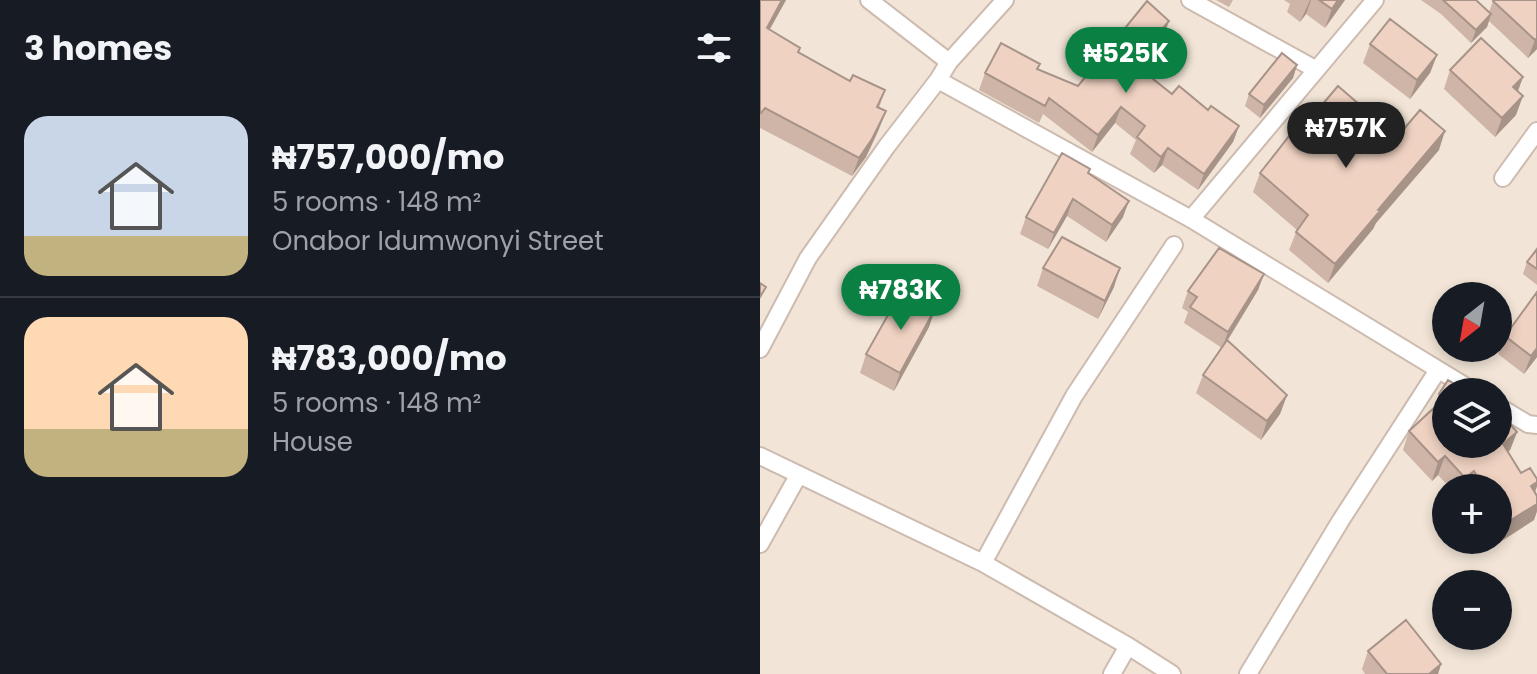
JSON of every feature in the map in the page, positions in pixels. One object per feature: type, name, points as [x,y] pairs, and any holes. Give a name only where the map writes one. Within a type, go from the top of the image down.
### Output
[{"type":"street","points":[[869,0],[949,62]]},
{"type":"street","points":[[760,349],[808,258],[949,62],[1005,0]]},
{"type":"street","points":[[1190,0],[1315,69]]},
{"type":"street","points":[[1191,219],[1375,0]]},
{"type":"street","points":[[938,80],[1191,219],[1451,378]]},
{"type":"street","points":[[1503,178],[1537,131]]},
{"type":"street","points":[[983,563],[1074,396],[1174,245]]},
{"type":"street","points":[[1248,674],[1341,520],[1438,370]]},
{"type":"street","points":[[1512,414],[1528,424],[1537,425]]},
{"type":"street","points":[[760,456],[983,563],[1172,674]]},
{"type":"street","points":[[760,544],[798,476]]},
{"type":"street","points":[[1112,674],[1128,646]]},
{"type":"shaded area","points":[[760,0],[1537,0],[1537,674],[760,674]]},
{"type":"building","points":[[760,0],[782,0],[767,28],[800,48],[798,52],[850,81],[853,75],[885,90],[877,107],[886,111],[859,158],[765,108],[760,112]]},
{"type":"building","points":[[1319,0],[1338,0],[1332,9]]},
{"type":"building","points":[[1443,0],[1476,0],[1491,14],[1476,30]]},
{"type":"building","points":[[1494,0],[1537,0],[1537,38],[1535,40]]},
{"type":"building","points":[[1147,1],[1169,21],[1133,63],[1172,94],[1179,86],[1208,110],[1211,106],[1239,126],[1204,174],[1168,148],[1161,157],[1137,137],[1145,126],[1121,107],[1098,135],[1049,98],[1045,106],[985,73],[1001,43],[1040,64],[1037,69],[1078,86]]},
{"type":"building","points":[[1390,19],[1437,55],[1417,80],[1370,44]]},
{"type":"building","points":[[1481,38],[1523,77],[1513,87],[1523,96],[1502,118],[1450,70]]},
{"type":"building","points":[[1282,53],[1297,65],[1264,105],[1249,94]]},
{"type":"building","points":[[1338,86],[1397,137],[1420,110],[1445,131],[1335,264],[1296,232],[1308,215],[1260,173],[1297,126],[1305,133],[1325,110],[1321,106]]},
{"type":"building","points":[[1062,153],[1090,169],[1088,173],[1129,201],[1112,225],[1073,199],[1054,233],[1026,217]]},
{"type":"building","points":[[1062,237],[1120,268],[1105,301],[1043,268]]},
{"type":"building","points":[[1219,248],[1264,274],[1228,332],[1190,307],[1197,297],[1188,291]]},
{"type":"building","points":[[1537,249],[1537,269],[1527,262]]},
{"type":"building","points":[[760,283],[766,287],[760,297]]},
{"type":"building","points":[[902,290],[935,309],[900,373],[866,354]]},
{"type":"building","points":[[1537,292],[1537,348],[1531,356],[1512,341],[1512,326]]},
{"type":"building","points":[[1227,340],[1287,395],[1267,421],[1203,375]]},
{"type":"building","points":[[1432,410],[1432,456],[1409,431]]},
{"type":"building","points":[[1447,458],[1512,458],[1521,473],[1530,468],[1537,479],[1531,486],[1537,496],[1537,504],[1512,519],[1512,474],[1476,474],[1474,471],[1461,474]]},
{"type":"building","points":[[1406,620],[1441,664],[1429,674],[1387,674],[1368,651]]}]
